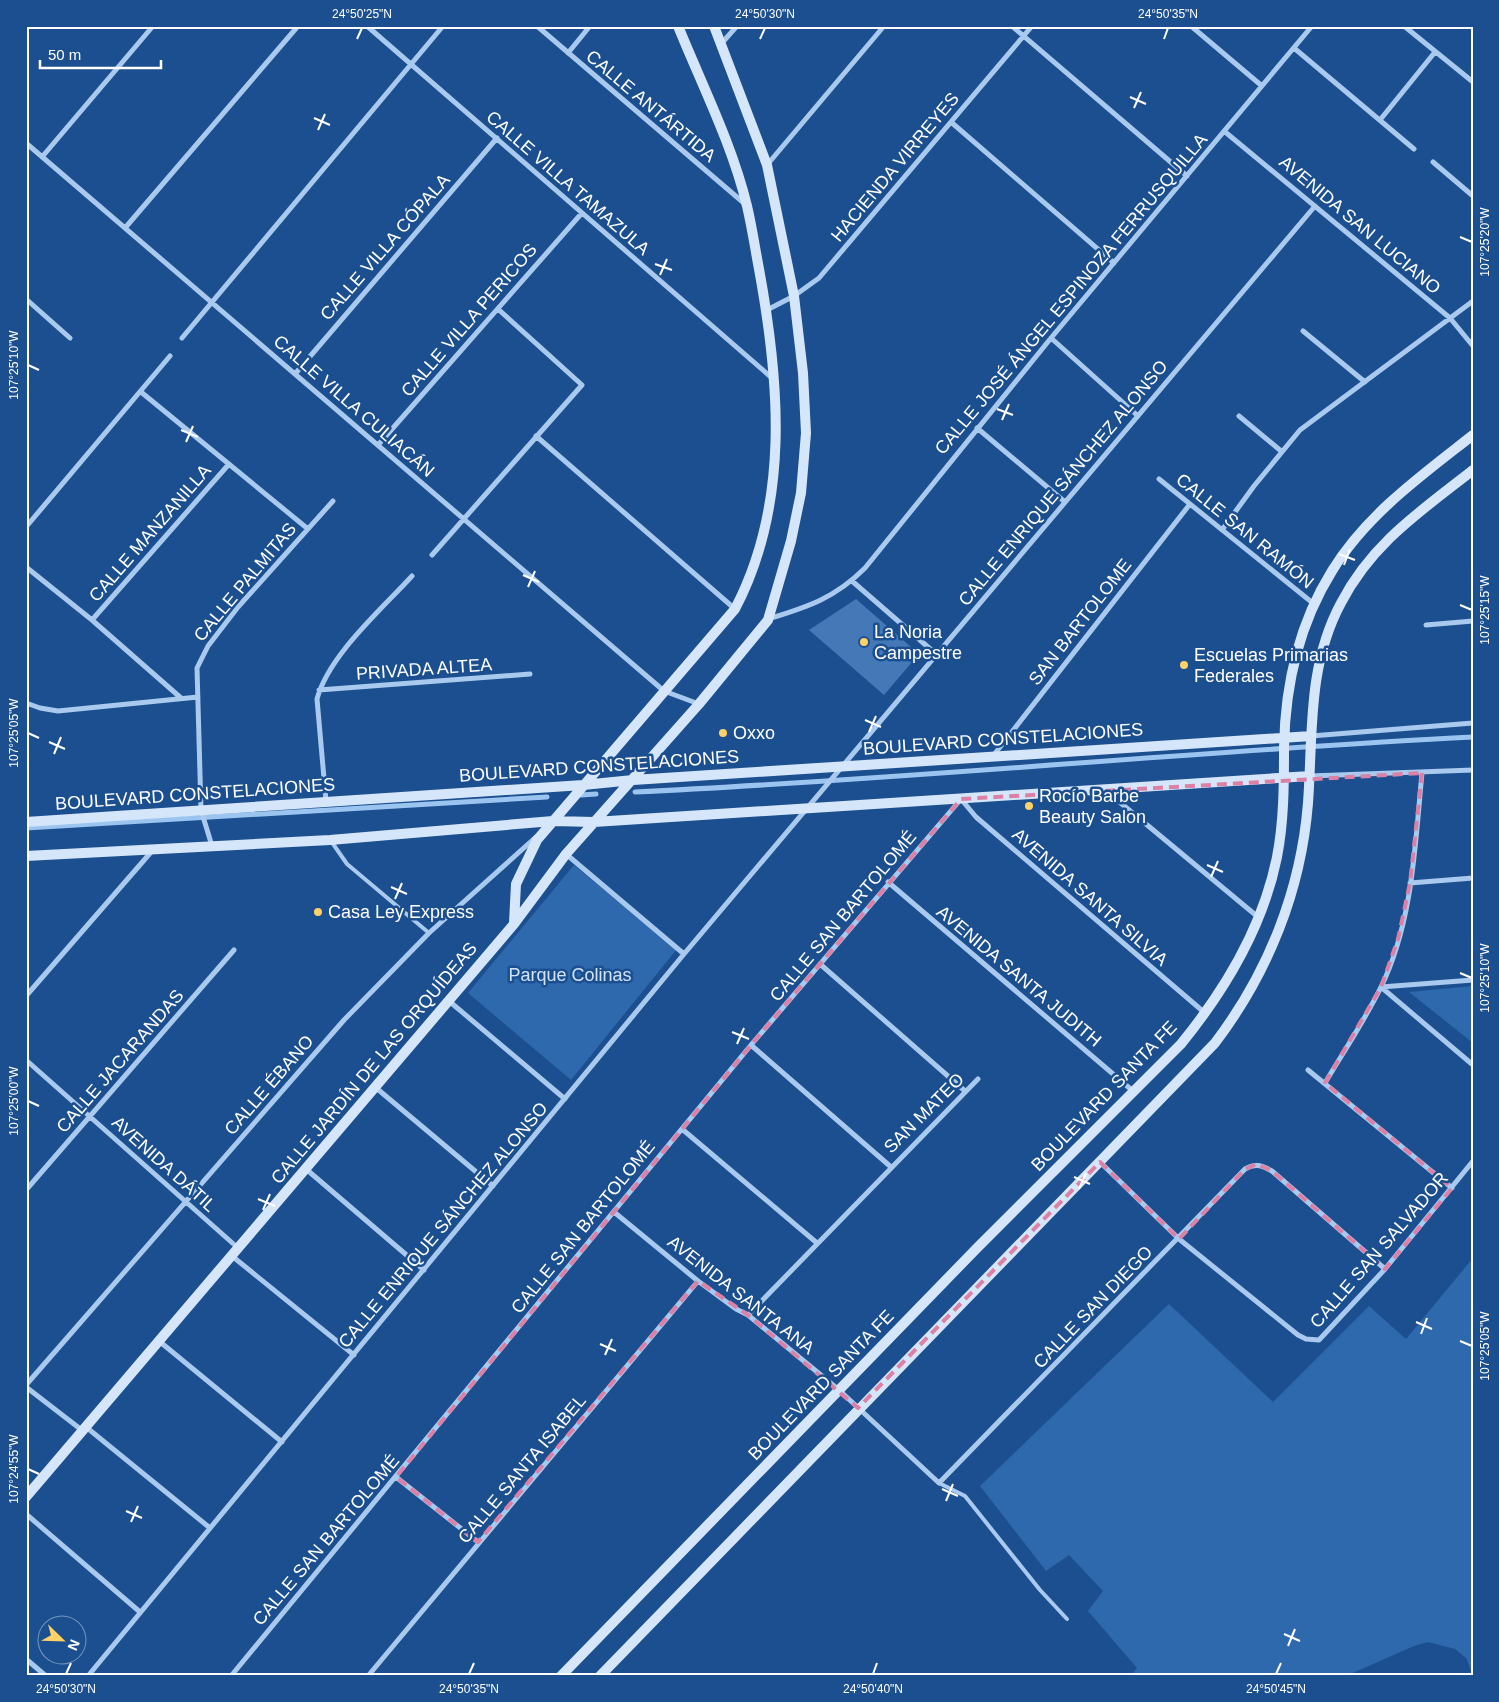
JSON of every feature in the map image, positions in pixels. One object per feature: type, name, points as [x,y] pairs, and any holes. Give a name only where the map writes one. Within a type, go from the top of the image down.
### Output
[{"type":"street","points":[[42,157],[153,26]]},
{"type":"street","points":[[125,228],[298,26]]},
{"type":"street","name":"CALLE VILLA TAMAZULA","points":[[367,26],[774,380]]},
{"type":"street","points":[[182,338],[442,26]]},
{"type":"street","name":"CALLE ANTÁRTIDA","points":[[536,26],[747,206]]},
{"type":"street","points":[[568,53],[590,26]]},
{"type":"street","points":[[514,924],[516,884],[537,840],[735,609],[746,588],[770,510],[776,434],[774,380],[767,310],[747,206],[733,160],[678,26]]},
{"type":"street","points":[[714,26],[766,165],[794,296],[803,373],[806,441],[801,493],[791,541],[768,620]]},
{"type":"street","points":[[722,44],[737,26]]},
{"type":"street","points":[[766,165],[884,26]]},
{"type":"street","points":[[1012,26],[1187,176]]},
{"type":"street","name":"HACIENDA VIRREYES","points":[[767,310],[794,296],[819,278],[1032,26]]},
{"type":"street","points":[[1191,26],[1262,86]]},
{"type":"street","name":"CALLE JOSÉ ÁNGEL ESPINOZA FERRUSQUILLA","points":[[768,620],[813,605],[838,592],[852,581],[1051,338],[1312,26]]},
{"type":"street","points":[[1404,26],[1473,82]]},
{"type":"street","points":[[1294,48],[1414,149]]},
{"type":"street","points":[[1380,120],[1435,52]]},
{"type":"street","points":[[951,122],[1114,264]]},
{"type":"street","name":"AVENIDA SAN LUCIANO","points":[[1224,131],[1450,318],[1473,346]]},
{"type":"street","name":"CALLE VILLA CÓPALA","points":[[295,374],[497,138]]},
{"type":"street","name":"CALLE VILLA CULIACÁN","points":[[26,143],[664,690],[699,704]]},
{"type":"street","points":[[1433,162],[1473,196]]},
{"type":"street","name":"CALLE ENRIQUE SÁNCHEZ ALONSO","points":[[88,1676],[684,954],[809,809],[936,654],[1315,206]]},
{"type":"street","name":"CALLE VILLA PERICOS","points":[[378,445],[581,214]]},
{"type":"street","points":[[26,299],[70,338]]},
{"type":"street","points":[[1222,530],[1281,451],[1300,430],[1473,301]]},
{"type":"street","points":[[432,555],[582,385],[498,308]]},
{"type":"street","points":[[1303,331],[1365,382]]},
{"type":"street","points":[[1051,338],[1138,416]]},
{"type":"street","points":[[26,527],[170,356]]},
{"type":"street","points":[[140,392],[308,528]]},
{"type":"street","points":[[1239,416],[1281,451]]},
{"type":"street","points":[[977,428],[1065,502]]},
{"type":"street","name":"BOULEVARD SANTA FE","points":[[561,1676],[839,1390],[1181,1044],[1205,1013],[1242,953],[1259,917],[1277,857],[1282,823],[1284,742],[1291,677],[1302,632],[1314,604],[1342,555],[1369,523],[1398,494],[1473,435]]},
{"type":"street","points":[[536,436],[735,609]]},
{"type":"street","name":"CALLE MANZANILLA","points":[[92,620],[229,464]]},
{"type":"street","points":[[600,1676],[858,1408],[1215,1043],[1260,973],[1279,931],[1290,900],[1303,845],[1310,776],[1315,684],[1325,640],[1350,586],[1372,557],[1400,527],[1473,470]]},
{"type":"street","name":"CALLE SAN RAMÓN","points":[[1159,479],[1314,604]]},
{"type":"street","name":"CALLE PALMITAS","points":[[210,841],[203,813],[197,668],[208,646],[238,607],[333,501]]},
{"type":"street","name":"SAN BARTOLOME","points":[[993,756],[1190,504]]},
{"type":"street","points":[[26,568],[92,620],[182,698]]},
{"type":"street","points":[[326,801],[317,699],[319,690],[326,674],[345,649],[412,576]]},
{"type":"street","points":[[852,581],[936,654]]},
{"type":"street","name":"CALLE JARDÍN DE LAS ORQUÍDEAS","points":[[26,1497],[514,924],[566,854],[699,704],[768,620]]},
{"type":"street","points":[[1426,625],[1473,622]]},
{"type":"street","name":"PRIVADA ALTEA","points":[[319,690],[530,674]]},
{"type":"street","points":[[26,703],[58,711],[198,697]]},
{"type":"street","name":"BOULEVARD CONSTELACIONES","points":[[26,822],[203,813],[326,801],[993,756],[1284,742],[1473,723]]},
{"type":"street","points":[[26,856],[153,850],[210,841],[330,840],[552,821],[594,822],[1104,790],[1284,773],[1310,776],[1473,770]]},
{"type":"street","points":[[1325,1083],[1381,987],[1398,939],[1410,883],[1422,773]]},
{"type":"street","points":[[1104,790],[1259,917]]},
{"type":"street","name":"CALLE SAN BARTOLOMÉ","points":[[230,1676],[751,1045],[888,882],[961,799]]},
{"type":"street","name":"AVENIDA SANTA SILVIA","points":[[961,799],[976,817],[1205,1013]]},
{"type":"street","name":"CALLE ÉBANO","points":[[26,1386],[344,1020],[429,933],[552,821]]},
{"type":"street","points":[[26,996],[153,850]]},
{"type":"street","points":[[566,854],[684,954]]},
{"type":"street","points":[[1410,883],[1473,878]]},
{"type":"street","name":"AVENIDA SANTA JUDITH","points":[[888,882],[1133,1091]]},
{"type":"street","name":"CALLE JACARANDAS","points":[[26,1190],[234,950]]},
{"type":"street","points":[[820,964],[965,1091]]},
{"type":"street","points":[[1381,987],[1473,980]]},
{"type":"street","points":[[1381,987],[1473,1065]]},
{"type":"street","points":[[449,1000],[565,1099]]},
{"type":"street","points":[[751,1045],[891,1167]]},
{"type":"street","name":"AVENIDA DÁTIL","points":[[26,1060],[186,1202],[235,1252],[354,1354]]},
{"type":"street","points":[[1308,1070],[1452,1188]]},
{"type":"street","name":"SAN MATEO","points":[[748,1315],[978,1079]]},
{"type":"street","points":[[376,1087],[493,1186]]},
{"type":"street","points":[[682,1129],[817,1243]]},
{"type":"street","name":"CALLE SAN SALVADOR","points":[[1179,1239],[1298,1335],[1313,1340],[1324,1338],[1385,1269],[1473,1161]]},
{"type":"street","points":[[1100,1162],[1179,1239]]},
{"type":"street","name":"CALLE SAN DIEGO","points":[[939,1483],[1179,1239],[1244,1169],[1258,1164],[1272,1171],[1385,1269]]},
{"type":"street","points":[[306,1168],[424,1270]]},
{"type":"street","name":"AVENIDA SANTA ANA","points":[[614,1212],[698,1281],[736,1309],[748,1315],[839,1390],[939,1483]]},
{"type":"street","name":"CALLE SANTA ISABEL","points":[[368,1676],[698,1281]]},
{"type":"street","points":[[159,1341],[282,1442]]},
{"type":"street","points":[[26,1386],[85,1429],[210,1528]]},
{"type":"street","points":[[396,1477],[478,1542]]},
{"type":"street","points":[[26,1514],[140,1612]]},
{"type":"street","points":[[26,1659],[46,1676]]},
{"type":"lane","points":[[330,840],[347,864],[429,933]]},
{"type":"lane","points":[[939,1483],[965,1496],[1040,1590],[1067,1619]]},
{"type":"highlighted area","points":[[1422,773],[1410,883],[1398,939],[1381,987],[1325,1083],[1452,1188],[1385,1269],[1272,1171],[1257,1164],[1245,1169],[1179,1239],[1100,1162],[858,1408],[748,1315],[698,1281],[478,1542],[396,1477],[751,1045],[961,799]]},
{"type":"green space","name":"Parque Colinas","points":[[574,865],[677,949],[571,1080],[468,993]]},
{"type":"green space","points":[[1473,986],[1473,1043],[1409,992]]},
{"type":"green space","points":[[1473,1258],[1473,1676],[1466,1658],[1455,1649],[1428,1642],[1414,1646],[1346,1676],[1130,1676],[1137,1668],[1088,1611],[1103,1591],[1069,1555],[1046,1571],[980,1486],[1169,1304],[1273,1402],[1369,1306],[1406,1339]]},
{"type":"building","name":"La Noria Campestre","points":[[856,599],[919,654],[884,695],[809,630]]},
{"type":"waterway","points":[[635,792],[845,780],[1473,737]]},
{"type":"waterway","points":[[581,795],[596,794]]},
{"type":"waterway","points":[[26,828],[547,797]]},
{"type":"place","name":"La Noria Campestre","points":[[864,642]]},
{"type":"place","name":"Escuelas Primarias Federales","points":[[1184,665]]},
{"type":"place","name":"Oxxo","points":[[723,733]]},
{"type":"place","name":"Rocío Barbe Beauty Salon","points":[[1029,806]]},
{"type":"place","name":"Casa Ley Express","points":[[318,912]]}]
